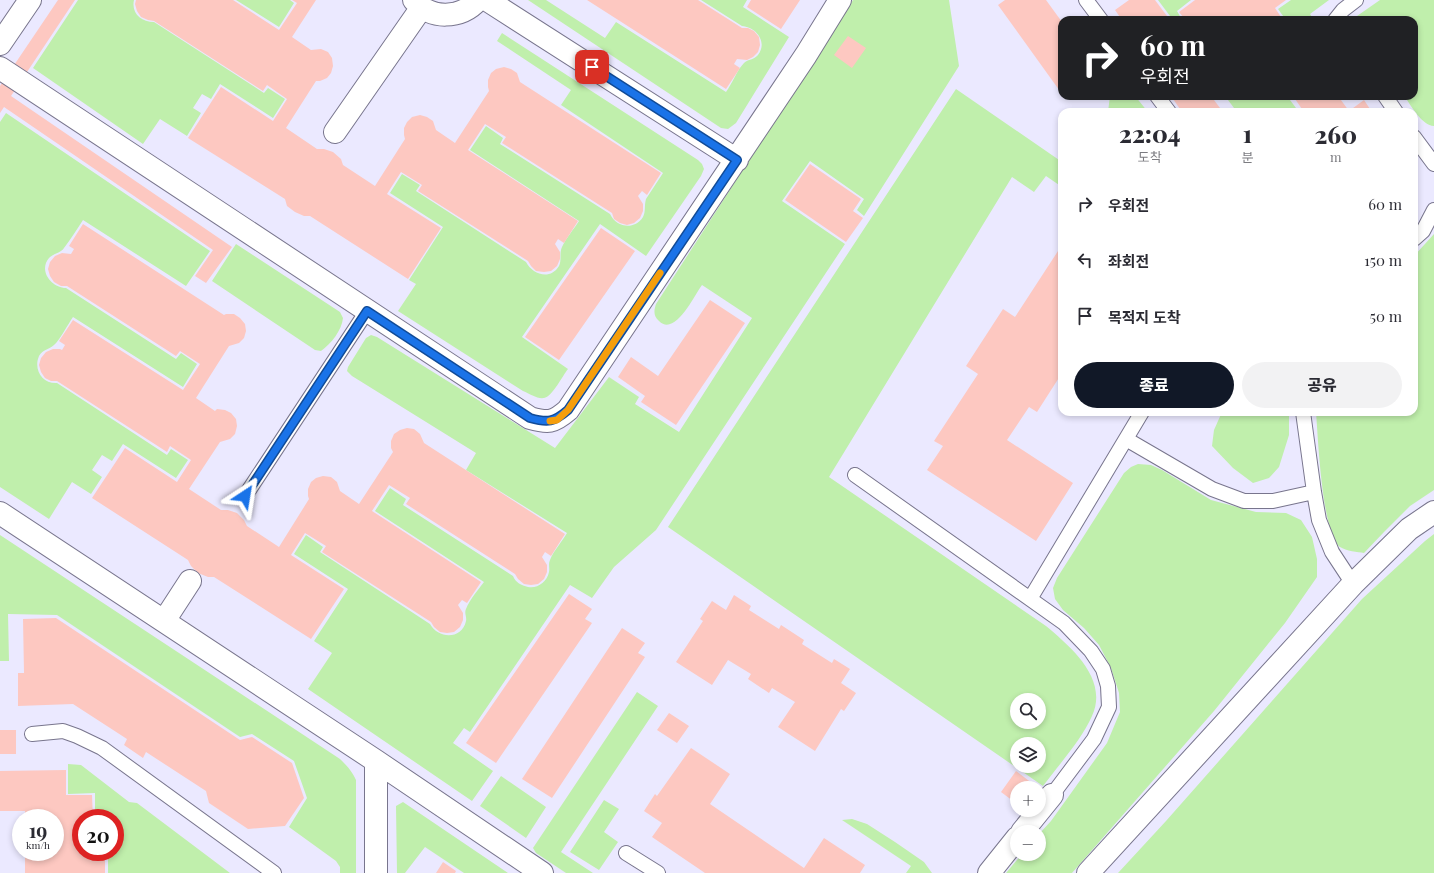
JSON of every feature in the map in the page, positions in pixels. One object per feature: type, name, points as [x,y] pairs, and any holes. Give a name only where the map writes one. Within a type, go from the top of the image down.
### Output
[{"type":"street","points":[[0,44],[30,0]]},
{"type":"street","points":[[335,132],[418,4],[428,11],[451,15],[463,11],[478,0]]},
{"type":"street","points":[[488,0],[737,160]]},
{"type":"street","points":[[0,68],[530,418],[543,422],[557,420],[568,410],[737,160],[840,0]]},
{"type":"street","points":[[1088,873],[1353,584],[1409,529],[1434,512]]},
{"type":"street","points":[[0,513],[376,761],[542,873]]},
{"type":"street","points":[[164,621],[190,581]]},
{"type":"street","points":[[376,761],[376,873]]},
{"type":"street","points":[[1028,825],[1052,795]]},
{"type":"street","points":[[989,873],[1010,847]]},
{"type":"lane","points":[[1086,0],[1098,16]]},
{"type":"lane","points":[[1338,16],[1343,10],[1356,0]]},
{"type":"lane","points":[[1418,152],[1434,164]]},
{"type":"lane","points":[[1418,235],[1423,231],[1434,210]]},
{"type":"lane","points":[[245,496],[367,311]]},
{"type":"lane","points":[[1030,599],[1140,416]]},
{"type":"lane","points":[[1304,416],[1319,520],[1332,552],[1353,584]]},
{"type":"lane","points":[[1126,439],[1212,489],[1244,501],[1273,501],[1314,492]]},
{"type":"lane","points":[[855,475],[1064,623],[1091,650],[1103,669],[1108,686],[1109,707],[1094,739],[1052,795]]},
{"type":"lane","points":[[32,734],[63,731],[102,748],[274,873]]},
{"type":"lane","points":[[626,853],[658,873]]},
{"type":"green space","points":[[78,0],[134,0],[134,9],[141,18],[149,22],[154,22],[264,93],[268,88],[285,99],[273,118],[220,84],[211,99],[202,94],[193,108],[201,113],[187,136],[160,119],[143,144],[33,68]]},
{"type":"green space","points":[[236,0],[290,0],[294,3],[279,27]]},
{"type":"green space","points":[[528,0],[546,0],[605,38],[616,22],[726,92],[741,66],[758,55],[762,45],[761,40],[752,29],[742,26],[701,0],[747,0],[743,7],[789,37],[736,123],[728,129],[721,128]]},
{"type":"green space","points":[[853,0],[949,0],[959,66],[864,216],[857,210],[864,199],[810,161],[782,201],[845,244],[656,530],[614,567],[592,598],[570,585],[470,732],[464,728],[453,743],[493,771],[472,801],[308,689],[332,653],[314,641],[348,589],[294,554],[306,535],[323,547],[320,552],[430,624],[438,633],[450,635],[460,632],[464,627],[466,620],[466,609],[484,582],[375,511],[390,488],[406,499],[403,505],[513,576],[519,583],[528,587],[535,587],[544,582],[548,576],[550,560],[567,533],[466,470],[476,453],[352,376],[347,371],[348,367],[366,338],[371,335],[377,337],[555,448],[609,377],[639,397],[635,404],[679,432],[752,318],[702,285],[684,313],[678,320],[671,324],[665,324],[657,319],[654,313],[656,304]]},
{"type":"green space","points":[[1158,0],[1191,0],[1177,11],[1180,16],[1170,16]]},
{"type":"green space","points":[[1291,0],[1329,0],[1310,14],[1311,16],[1283,16],[1278,9]]},
{"type":"green space","points":[[1380,0],[1434,0],[1434,126],[1425,123],[1418,115],[1418,108],[1412,108],[1407,100],[1418,100],[1418,16],[1357,16]]},
{"type":"green space","points":[[502,33],[698,160],[704,169],[701,176],[646,256],[600,224],[522,337],[568,369],[554,390],[544,398],[536,397],[523,391],[398,311],[416,284],[409,280],[443,227],[390,193],[402,174],[420,185],[416,191],[526,262],[532,270],[541,274],[546,274],[555,271],[559,266],[562,247],[579,221],[470,150],[486,126],[503,138],[500,144],[610,214],[616,222],[625,226],[635,224],[643,217],[646,199],[663,173],[561,105],[571,90],[497,41]]},
{"type":"green space","points":[[956,89],[1058,159],[1058,184],[1046,176],[1034,192],[1012,177],[829,477],[1046,626],[1076,654],[1092,677],[1096,689],[1096,702],[1088,725],[1046,782],[1036,781],[1024,773],[1046,773],[1046,737],[1010,737],[1010,763],[668,527]]},
{"type":"green space","points":[[1110,100],[1138,100],[1145,108],[1108,108]]},
{"type":"green space","points":[[1228,100],[1290,100],[1296,108],[1234,108]]},
{"type":"green space","points":[[6,113],[210,251],[186,286],[83,220],[63,250],[49,258],[45,268],[46,273],[48,278],[56,285],[66,288],[176,359],[181,353],[197,364],[183,387],[73,317],[56,343],[52,347],[42,352],[39,356],[37,366],[40,375],[47,381],[57,383],[167,455],[171,449],[188,460],[176,478],[123,444],[112,461],[102,455],[92,470],[102,477],[91,494],[72,482],[49,519],[0,487],[0,122]]},
{"type":"green space","points":[[1434,234],[1434,490],[1410,506],[1364,553],[1349,550],[1340,547],[1334,539],[1329,524],[1322,484],[1316,416],[1418,416],[1418,252]]},
{"type":"green space","points":[[236,244],[340,312],[343,318],[341,327],[332,341],[325,348],[321,351],[315,350],[212,281]]},
{"type":"green space","points":[[1220,416],[1289,416],[1289,435],[1279,467],[1269,478],[1253,483],[1233,468],[1212,446],[1214,430]]},
{"type":"green space","points":[[1138,464],[1151,465],[1162,470],[1211,500],[1256,512],[1286,513],[1301,520],[1312,537],[1317,559],[1317,577],[1285,623],[1214,711],[1072,873],[1006,873],[1016,861],[1046,861],[1046,826],[1107,743],[1120,712],[1119,693],[1111,668],[1099,645],[1084,628],[1063,610],[1055,599],[1053,588],[1057,578],[1124,473],[1131,467]]},
{"type":"green space","points":[[1434,534],[1434,873],[1118,873],[1166,821],[1362,599]]},
{"type":"green space","points":[[0,535],[340,759],[353,774],[356,780],[356,873],[340,873],[340,867],[336,861],[289,827],[307,798],[294,761],[252,734],[240,737],[57,615],[8,614],[9,661],[0,661]]},
{"type":"green space","points":[[637,692],[658,706],[561,852],[593,873],[566,873],[536,853],[533,848]]},
{"type":"green space","points":[[68,764],[81,765],[129,802],[137,803],[230,873],[108,873],[108,861],[124,861],[124,809],[95,809],[95,793],[68,794]]},
{"type":"green space","points":[[501,776],[546,807],[526,838],[480,806]]},
{"type":"green space","points":[[604,800],[619,809],[604,832],[618,842],[599,870],[570,852]]},
{"type":"green space","points":[[403,802],[508,873],[464,873],[425,847],[405,873],[397,873],[396,806]]},
{"type":"green space","points":[[852,819],[867,824],[895,842],[924,862],[932,873],[906,873],[911,866],[842,820]]},
{"type":"building","points":[[58,0],[75,0],[11,96],[232,247],[206,283],[195,276],[213,250],[4,107],[0,113],[0,86]]},
{"type":"building","points":[[136,0],[233,0],[279,30],[297,3],[292,0],[316,0],[292,37],[311,50],[321,49],[328,52],[332,58],[333,66],[331,73],[327,78],[316,81],[286,128],[317,149],[324,149],[333,152],[341,159],[343,165],[375,186],[405,139],[404,128],[412,117],[420,115],[427,117],[433,121],[436,130],[455,143],[489,91],[488,80],[491,73],[496,69],[504,67],[517,73],[520,82],[661,173],[647,195],[642,191],[638,196],[643,204],[643,211],[640,218],[634,223],[627,225],[620,223],[614,219],[612,213],[502,143],[506,137],[485,124],[468,150],[578,221],[564,243],[558,239],[555,244],[560,252],[560,259],[557,266],[551,271],[536,271],[528,261],[418,191],[422,185],[401,172],[387,194],[441,228],[408,279],[310,216],[304,216],[295,212],[287,206],[285,199],[188,138],[221,87],[273,121],[287,99],[267,85],[263,91],[154,21],[141,17],[137,11],[135,4]]},
{"type":"building","points":[[587,0],[698,0],[742,28],[748,28],[754,31],[759,37],[760,45],[758,52],[753,57],[747,60],[737,59],[734,64],[740,68],[726,89]]},
{"type":"building","points":[[751,0],[800,0],[781,29],[747,7]]},
{"type":"building","points":[[1005,0],[1046,0],[1058,16],[1058,88],[998,5]]},
{"type":"building","points":[[1129,0],[1155,0],[1167,16],[1119,16],[1115,10]]},
{"type":"building","points":[[1195,0],[1286,0],[1275,8],[1280,16],[1182,16],[1179,12]]},
{"type":"building","points":[[848,36],[866,48],[852,68],[834,55]]},
{"type":"building","points":[[1174,100],[1214,100],[1220,108],[1179,108]]},
{"type":"building","points":[[1296,100],[1341,100],[1347,108],[1301,108]]},
{"type":"building","points":[[1364,100],[1369,108],[1353,108]]},
{"type":"building","points":[[810,164],[861,199],[853,211],[863,218],[846,242],[785,200]]},
{"type":"building","points":[[83,224],[224,315],[234,314],[245,324],[246,331],[244,338],[239,343],[229,346],[196,398],[215,411],[217,409],[225,410],[231,413],[236,419],[237,426],[235,434],[230,439],[220,442],[189,489],[221,510],[228,510],[237,513],[244,520],[247,526],[279,547],[309,499],[308,489],[311,482],[316,478],[323,476],[331,477],[337,482],[340,491],[359,504],[393,452],[391,448],[391,441],[394,434],[407,428],[414,429],[420,434],[424,443],[565,534],[551,556],[545,552],[542,557],[547,565],[547,572],[544,579],[538,584],[524,584],[515,574],[406,504],[410,498],[389,485],[372,511],[481,582],[467,603],[462,600],[458,605],[463,613],[463,620],[460,627],[454,632],[440,632],[431,622],[322,552],[326,546],[305,533],[291,555],[344,589],[311,639],[214,577],[208,577],[198,573],[191,566],[188,560],[92,498],[125,448],[177,482],[191,460],[170,446],[167,452],[57,381],[51,381],[45,378],[39,365],[41,358],[46,352],[53,349],[62,350],[65,345],[59,341],[73,320],[183,390],[200,364],[180,351],[176,356],[67,286],[61,286],[54,282],[48,269],[50,262],[55,256],[62,253],[71,254],[74,249],[69,246]]},
{"type":"building","points":[[601,228],[635,251],[559,360],[525,337]]},
{"type":"building","points":[[1058,251],[1058,379],[1037,412],[1029,407],[1007,440],[1073,483],[1036,541],[927,470],[943,446],[934,441],[978,374],[966,366],[1003,309],[1015,317]]},
{"type":"building","points":[[710,300],[745,323],[676,425],[641,402],[645,396],[618,377],[631,357],[658,376]]},
{"type":"building","points":[[569,594],[592,609],[585,619],[592,623],[496,763],[466,743]]},
{"type":"building","points":[[734,595],[751,606],[749,610],[779,629],[781,625],[804,640],[802,644],[832,663],[834,659],[850,669],[841,683],[856,693],[844,711],[841,709],[815,751],[778,727],[795,702],[772,688],[769,693],[748,679],[751,674],[728,660],[712,685],[676,662],[703,621],[700,619],[712,601],[726,610]]},
{"type":"building","points":[[56,618],[240,740],[252,737],[292,763],[304,798],[285,826],[248,829],[209,803],[206,791],[146,752],[143,758],[124,745],[127,739],[73,704],[18,706],[18,673],[24,673],[23,619]]},
{"type":"building","points":[[622,628],[645,643],[638,653],[645,657],[552,798],[522,779]]},
{"type":"building","points":[[669,713],[689,726],[677,743],[657,730]]},
{"type":"building","points":[[0,730],[16,730],[16,754],[0,754]]},
{"type":"building","points":[[691,748],[730,774],[710,804],[804,868],[824,838],[865,865],[860,873],[705,873],[652,837],[662,823],[644,811],[655,794],[657,796]]},
{"type":"building","points":[[66,770],[66,795],[92,795],[93,809],[72,809],[72,861],[105,861],[105,873],[25,873],[25,861],[64,861],[64,809],[12,809],[12,811],[0,811],[0,771]]},
{"type":"building","points":[[1015,773],[1019,773],[1029,781],[1010,781],[1010,799],[1001,792]]},
{"type":"building","points":[[443,862],[456,871],[455,873],[436,873]]},
{"type":"slow traffic","points":[[550,421],[557,420],[568,410],[660,273]]},
{"type":"route","points":[[245,496],[367,311],[530,418],[543,422],[557,420],[568,410],[737,160],[592,67]]}]
